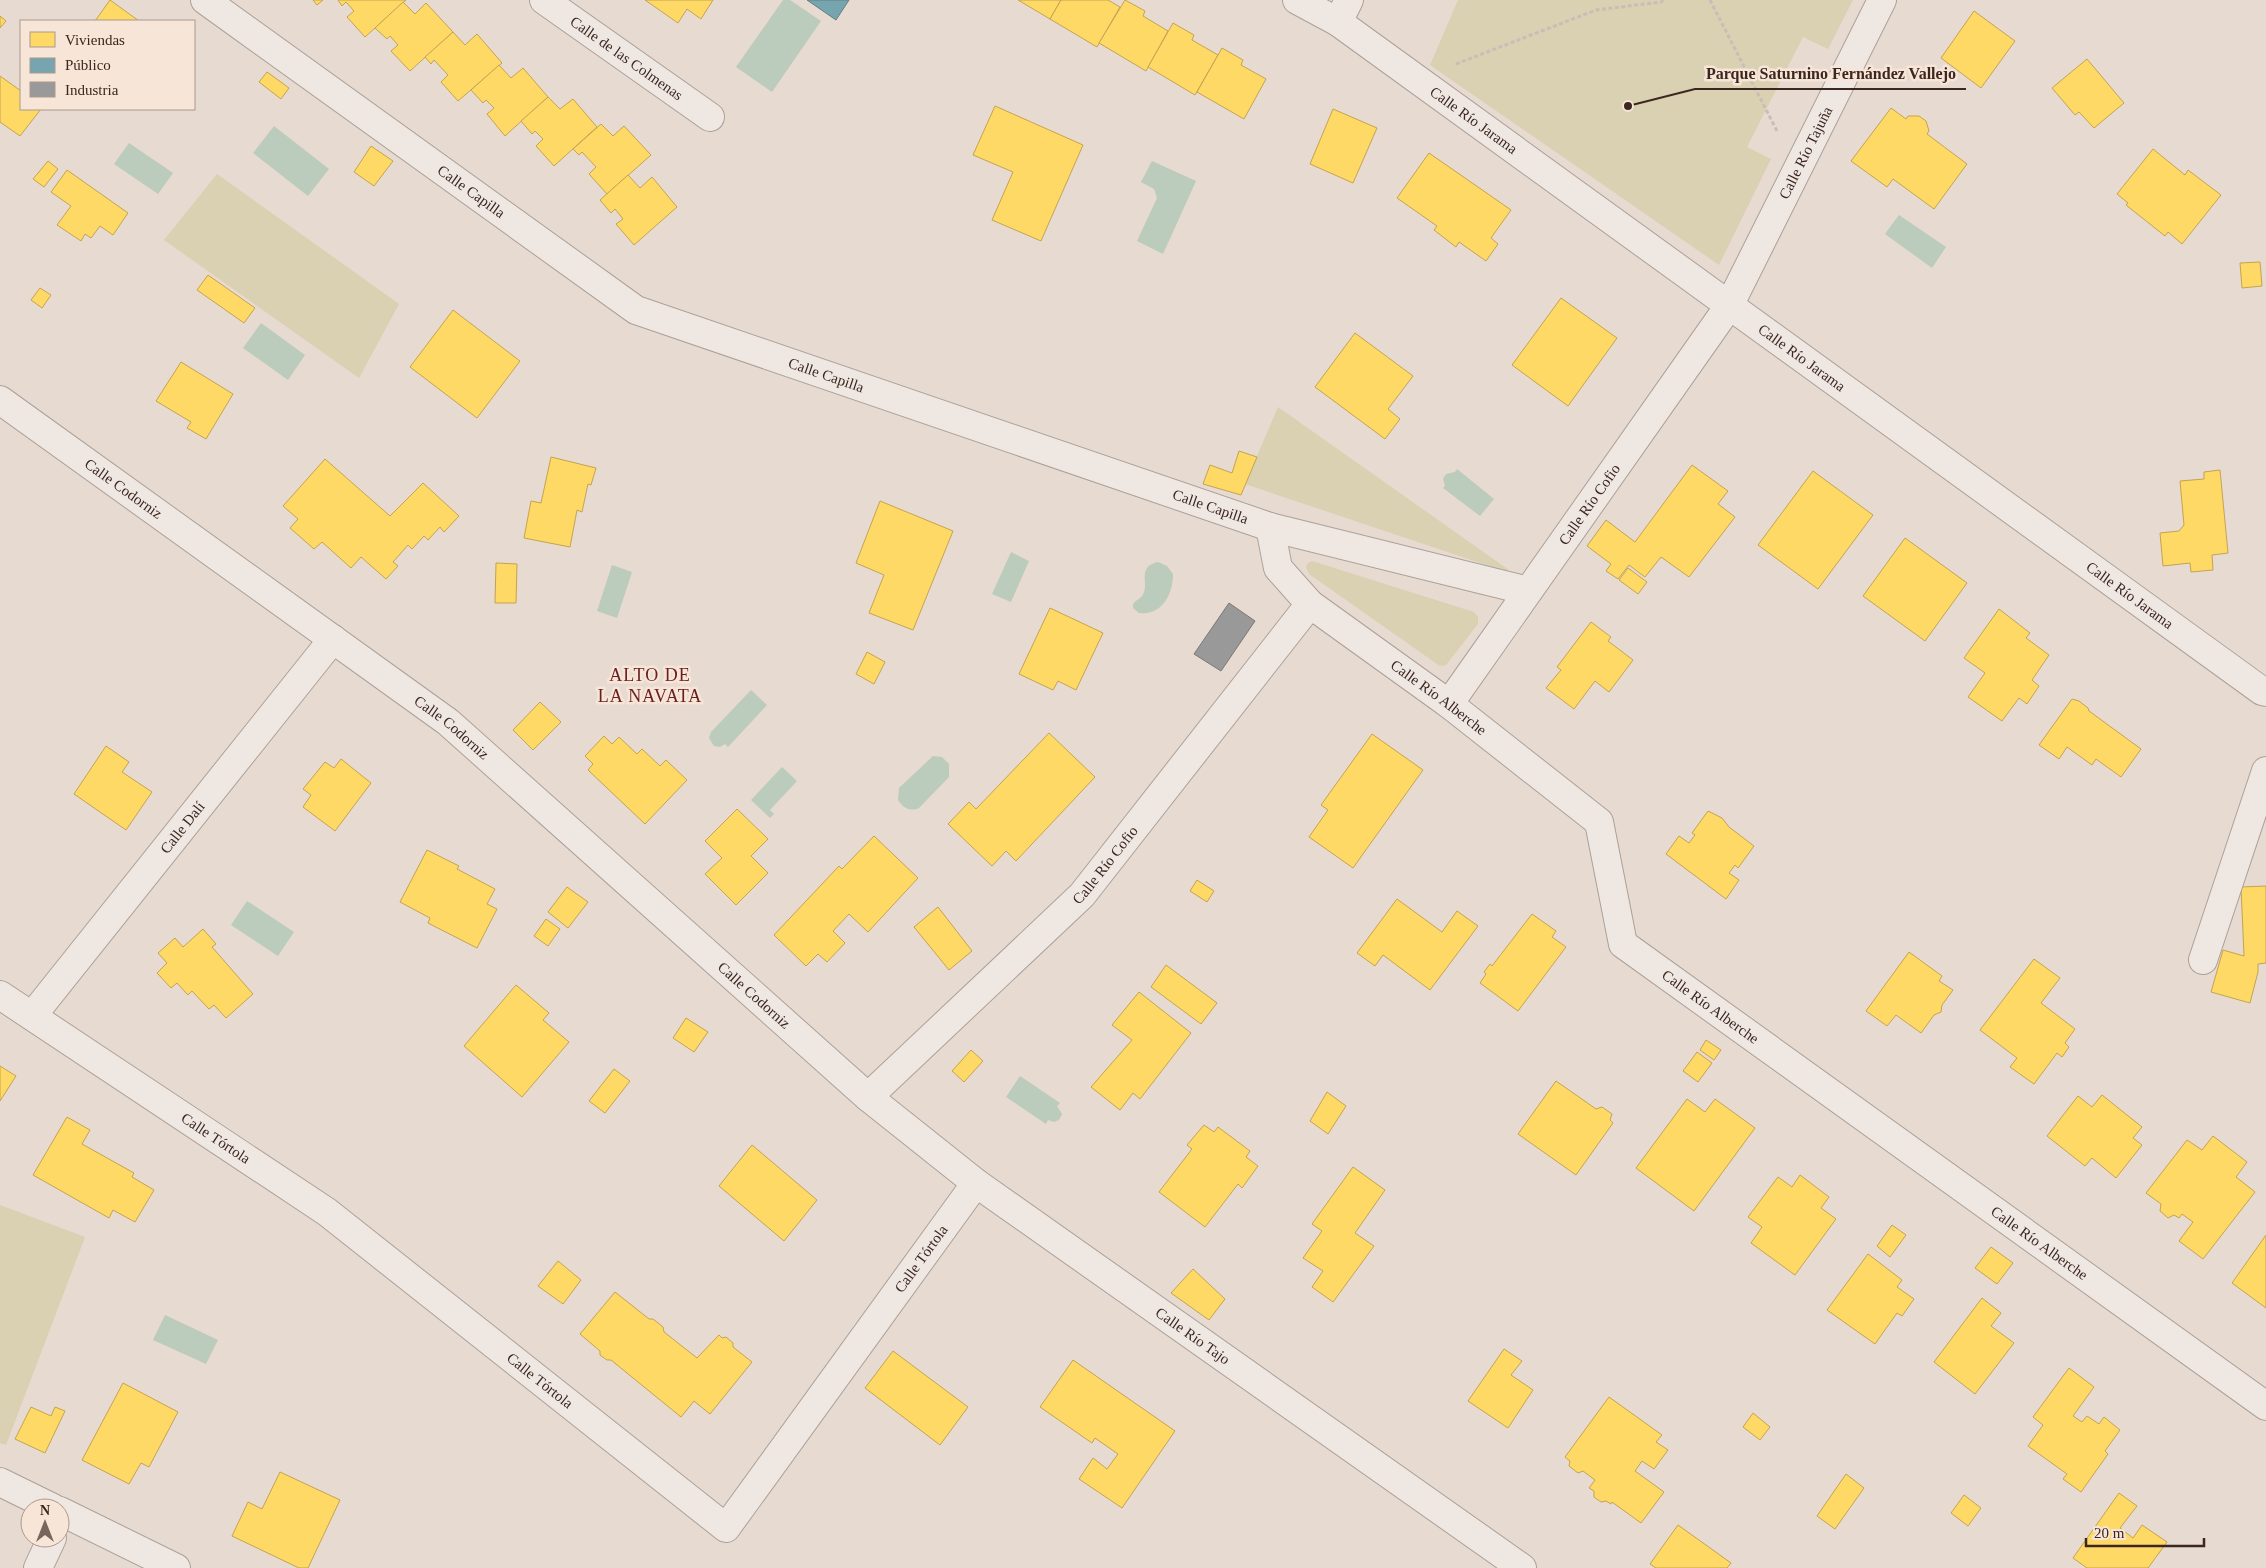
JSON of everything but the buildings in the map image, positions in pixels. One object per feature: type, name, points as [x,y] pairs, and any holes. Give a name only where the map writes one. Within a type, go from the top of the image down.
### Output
[{"type":"street","name":"Calle Capilla","points":[[205,0],[636,310],[1270,527],[1528,591]]},
{"type":"street","name":"Calle de las Colmenas","points":[[544,0],[710,117]]},
{"type":"street","name":"Calle Río Jarama","points":[[1297,0],[1343,11],[1415,79],[2262,691],[2266,692]]},
{"type":"street","name":"Calle Río Tajuña","points":[[1729,306],[1882,0]]},
{"type":"street","name":"Calle Río Cofio","points":[[1449,704],[1729,306]]},
{"type":"street","name":"Calle Codorniz","points":[[0,400],[448,722],[868,1097]]},
{"type":"street","name":"Calle Río Alberche","points":[[1270,527],[1278,568],[1310,604],[1449,704],[1599,822],[1623,944],[2266,1406]]},
{"type":"street","name":"Calle Río Cofio","points":[[868,1097],[1082,895],[1310,604]]},
{"type":"street","name":"Calle Dalí","points":[[32,1016],[333,639]]},
{"type":"street","points":[[2203,960],[2266,771]]},
{"type":"street","name":"Calle Tórtola","points":[[0,996],[327,1212],[726,1528],[976,1183]]},
{"type":"street","name":"Calle Río Tajo","points":[[868,1097],[976,1183],[1522,1568]]},
{"type":"street","points":[[0,1482],[30,1498]]},
{"type":"street","points":[[70,1518],[176,1568]]},
{"type":"street","points":[[38,1568],[47,1548]]},
{"type":"path","points":[[1415,79],[1596,10],[1661,2],[1664,0]]},
{"type":"path","points":[[1710,0],[1797,170]]},
{"type":"shaded area","points":[[783,0],[790,0],[821,21],[772,92],[736,67]]},
{"type":"shaded area","points":[[1458,0],[1853,0],[1828,49],[1803,37],[1747,147],[1771,159],[1719,265],[1430,65]]},
{"type":"shaded area","points":[[274,126],[329,169],[308,196],[253,153]]},
{"type":"shaded area","points":[[129,143],[173,173],[158,194],[114,164]]},
{"type":"shaded area","points":[[1152,161],[1196,181],[1163,254],[1137,241],[1157,198],[1154,189],[1141,182]]},
{"type":"shaded area","points":[[217,174],[399,304],[359,378],[164,240]]},
{"type":"shaded area","points":[[1899,215],[1946,247],[1932,268],[1885,234]]},
{"type":"shaded area","points":[[261,323],[305,355],[288,380],[243,348]]},
{"type":"shaded area","points":[[1278,407],[1509,570],[1501,570],[1245,484]]},
{"type":"shaded area","points":[[1457,469],[1494,499],[1480,516],[1443,488],[1445,486],[1443,479],[1446,474],[1455,472]]},
{"type":"shaded area","points":[[1011,552],[1029,561],[1011,602],[992,594]]},
{"type":"shaded area","points":[[1312,561],[1474,612],[1478,617],[1478,624],[1446,665],[1440,666],[1309,574],[1306,567]]},
{"type":"shaded area","points":[[1158,562],[1167,566],[1173,574],[1171,589],[1165,602],[1160,607],[1147,613],[1139,613],[1133,608],[1133,604],[1144,592],[1147,568],[1151,564]]},
{"type":"shaded area","points":[[612,565],[632,572],[617,618],[597,611]]},
{"type":"shaded area","points":[[751,690],[767,705],[728,747],[725,744],[720,747],[714,746],[709,738],[711,732]]},
{"type":"shaded area","points":[[933,756],[942,757],[949,764],[949,777],[919,808],[913,810],[907,808],[898,800],[899,788]]},
{"type":"shaded area","points":[[782,767],[797,781],[770,810],[774,814],[770,818],[751,800]]},
{"type":"shaded area","points":[[247,901],[294,932],[278,956],[231,925]]},
{"type":"shaded area","points":[[1020,1076],[1060,1103],[1057,1106],[1062,1114],[1059,1120],[1054,1122],[1048,1120],[1046,1124],[1006,1097]]},
{"type":"shaded area","points":[[0,1205],[85,1237],[6,1445],[0,1443]]},
{"type":"shaded area","points":[[165,1315],[218,1340],[206,1364],[153,1340]]},
{"type":"place","name":"Parque Saturnino Fernández Vallejo","points":[[1628,106]]},
{"type":"district","name":"ALTO DE LA NAVATA","points":[[650,685]]}]
